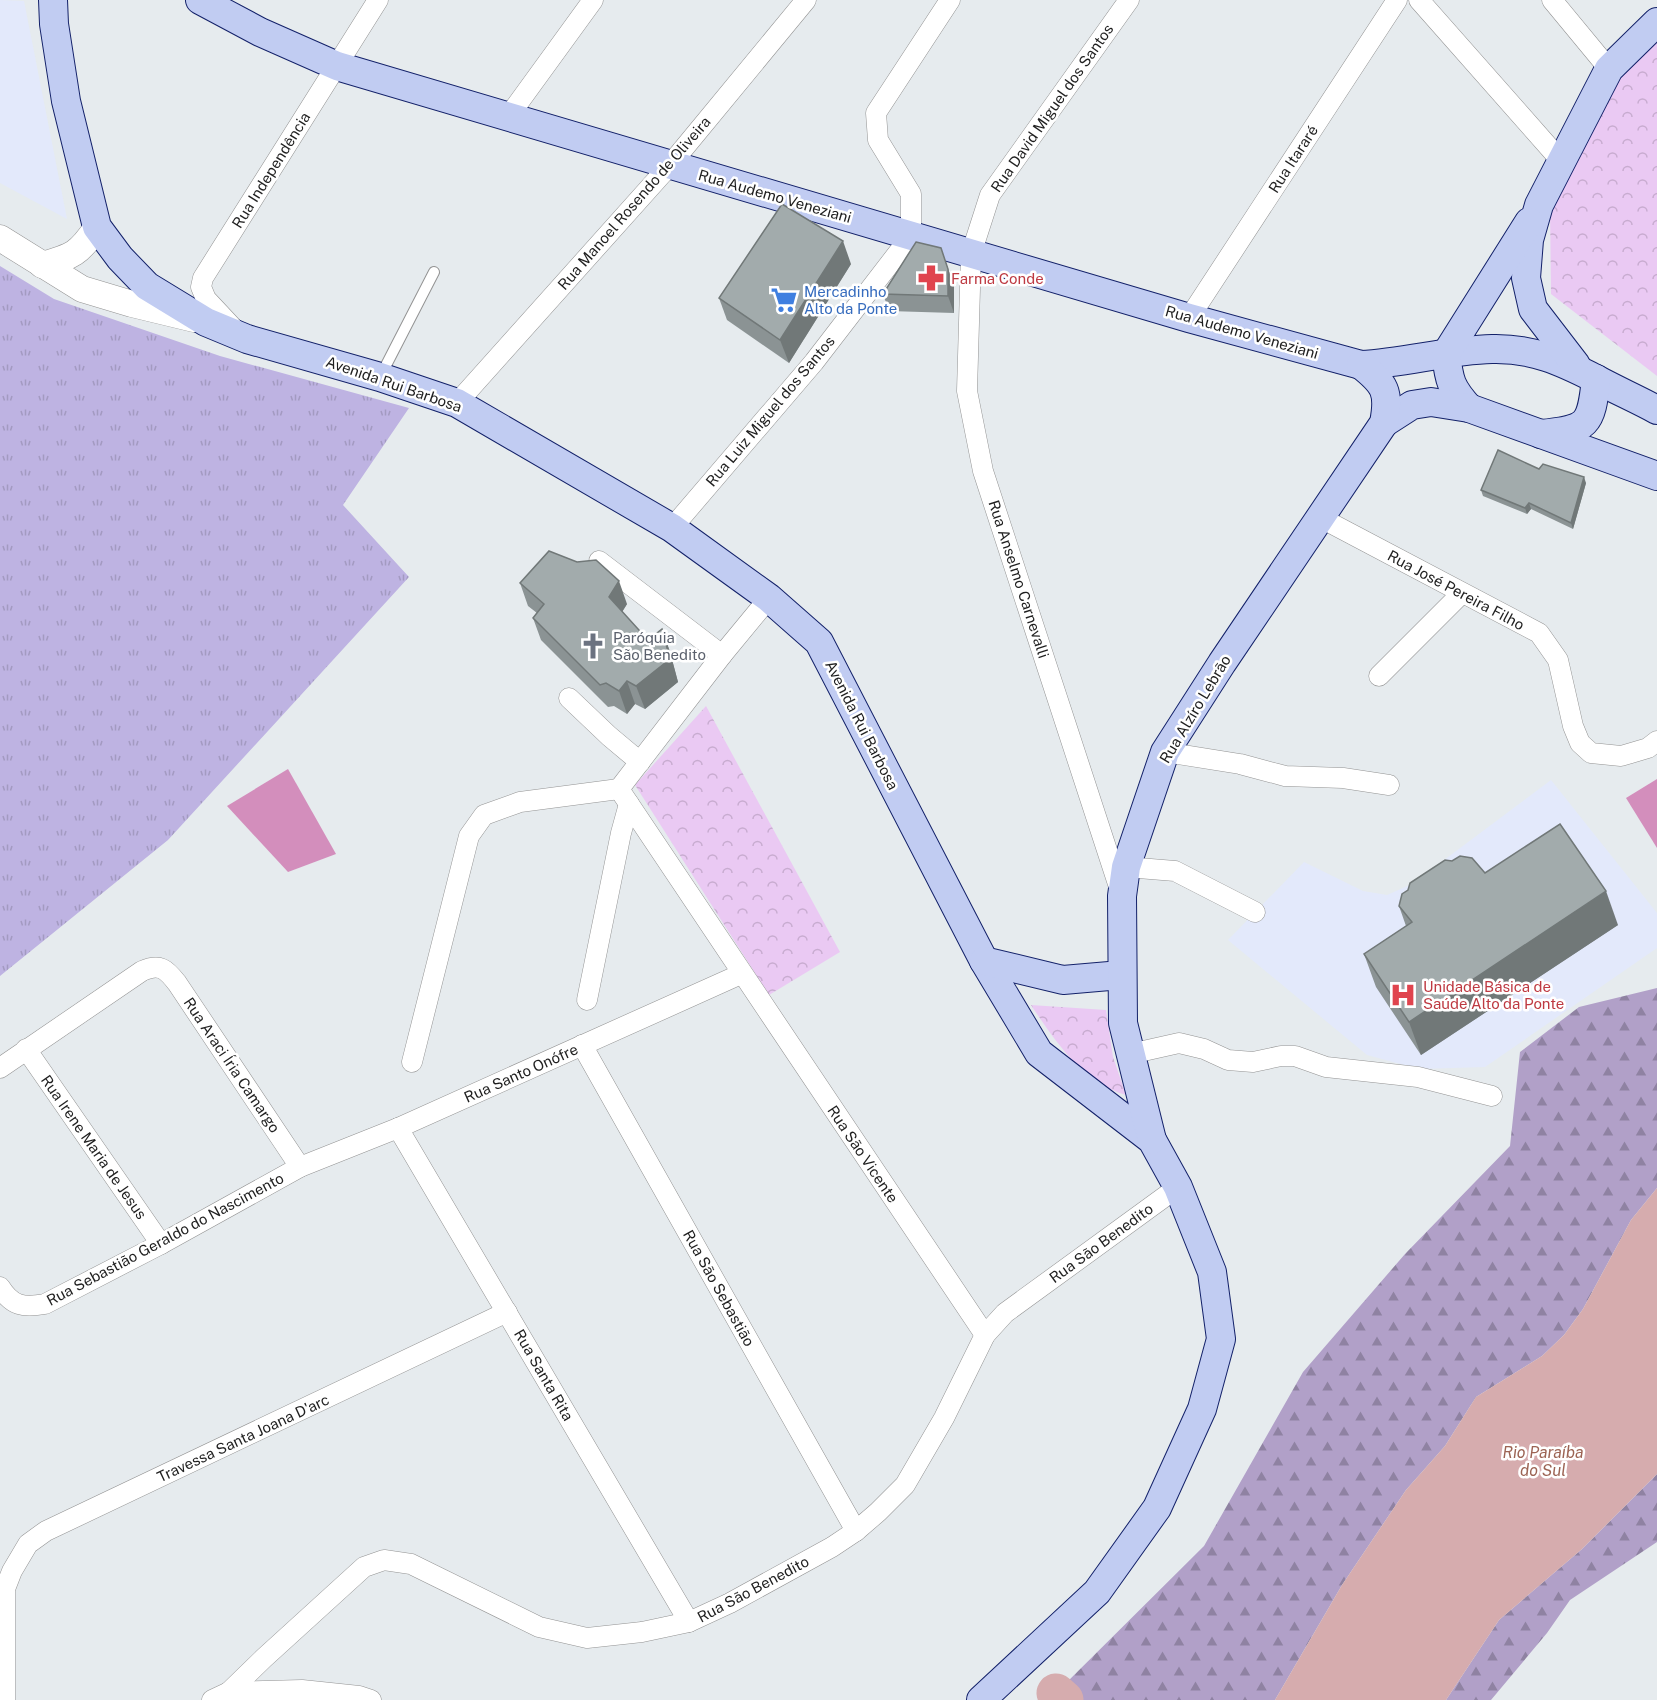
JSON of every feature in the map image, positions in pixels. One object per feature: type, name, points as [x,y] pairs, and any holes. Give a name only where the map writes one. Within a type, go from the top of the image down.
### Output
[{"type":"main road","name":"Avenida Rui Barbosa","points":[[53,0],[54,24],[66,102],[97,227],[120,258],[147,286],[206,322],[240,336],[380,377],[457,403],[672,528],[769,598],[819,642],[984,961],[1039,1053],[1152,1140],[1178,1186],[1212,1272],[1221,1339],[1202,1409],[1157,1508],[1097,1592],[981,1700]]},
{"type":"main road","name":"Rua Audemo Veneziani","points":[[200,0],[260,32],[337,66],[1189,318],[1361,365],[1388,364],[1492,349],[1522,350],[1546,355],[1657,410]]},
{"type":"main road","points":[[1469,408],[1456,394],[1449,379],[1446,354],[1539,205],[1609,69],[1657,22]]},
{"type":"main road","points":[[1539,205],[1529,240],[1526,278],[1533,309],[1551,335],[1588,375],[1593,408],[1584,424],[1567,431],[1541,434]]},
{"type":"main road","name":"Rua Audemo Veneziani","points":[[1361,365],[1378,378],[1385,390],[1387,405],[1384,423]]},
{"type":"main road","points":[[1384,423],[1412,405],[1431,402],[1469,408],[1657,476]]},
{"type":"main road","name":"Rua Alzíro Lebrão","points":[[1152,1140],[1123,1023],[1122,896],[1126,867],[1165,752],[1222,663],[1384,423]]},
{"type":"main road","points":[[984,961],[1063,980],[1121,975]]},
{"type":"street","name":"Rua Independência","points":[[240,336],[206,299],[201,287],[203,278],[378,0]]},
{"type":"street","points":[[508,117],[593,0]]},
{"type":"street","name":"Rua Manoel Rosendo de Oliveira","points":[[457,403],[670,165],[806,0]]},
{"type":"street","points":[[911,236],[912,194],[878,140],[876,113],[950,0]]},
{"type":"street","name":"Rua David Miguel dos Santos","points":[[971,254],[990,195],[1129,0]]},
{"type":"street","name":"Rua Itararé","points":[[1189,318],[1397,0]]},
{"type":"street","points":[[1419,0],[1562,162]]},
{"type":"street","points":[[1552,0],[1609,69]]},
{"type":"street","points":[[42,266],[70,257],[84,247],[97,227]]},
{"type":"street","name":"Rua Luiz Miguel dos Santos","points":[[672,528],[814,362],[911,236]]},
{"type":"street","points":[[0,238],[82,289],[206,322]]},
{"type":"street","name":"Rua Anselmo Carnevalli","points":[[971,254],[967,391],[983,471],[1122,896]]},
{"type":"street","name":"Rua José Pereira Filho","points":[[1321,518],[1539,633],[1558,660],[1573,726],[1580,743],[1591,753],[1621,756],[1648,748],[1657,741]]},
{"type":"street","points":[[599,561],[722,655]]},
{"type":"street","points":[[1379,676],[1462,593]]},
{"type":"street","points":[[587,1000],[621,833],[624,796],[640,762],[769,598]]},
{"type":"street","points":[[569,698],[640,762]]},
{"type":"street","points":[[1165,752],[1240,764],[1285,776],[1343,778],[1389,785]]},
{"type":"street","points":[[412,1062],[469,836],[484,815],[520,802],[624,796]]},
{"type":"street","name":"Rua São Vicente","points":[[624,796],[741,974],[985,1335]]},
{"type":"street","points":[[1126,867],[1175,871],[1255,912]]},
{"type":"street","name":"Rua Araci Íria Camargo","points":[[26,1049],[142,971],[152,966],[159,967],[169,972],[177,983],[300,1167]]},
{"type":"street","name":"Rua Santo Onófre","points":[[300,1167],[398,1128],[741,974]]},
{"type":"street","points":[[1130,1054],[1179,1043],[1204,1049],[1228,1060],[1253,1062],[1281,1056],[1295,1056],[1326,1067],[1418,1077],[1492,1096]]},
{"type":"street","name":"Rua São Sebastião","points":[[582,1045],[856,1532]]},
{"type":"street","points":[[0,1068],[26,1049]]},
{"type":"street","name":"Rua Irene Maria de Jesus","points":[[26,1049],[161,1244]]},
{"type":"street","name":"Rua Santa Rita","points":[[398,1128],[688,1622]]},
{"type":"street","name":"Rua Sebastião Geraldo do Nascimento","points":[[0,1287],[15,1304],[29,1307],[45,1304],[161,1244],[300,1167]]},
{"type":"street","name":"Rua São Benedito","points":[[221,1696],[364,1568],[384,1560],[411,1564],[539,1627],[587,1638],[642,1632],[688,1622],[730,1603],[856,1532],[906,1485],[944,1418],[985,1335],[1005,1313],[1178,1186]]},
{"type":"street","name":"Travessa Santa Joana D'arc","points":[[3,1589],[28,1544],[46,1532],[507,1312]]},
{"type":"street","points":[[3,1589],[4,1700]]},
{"type":"street","points":[[221,1696],[302,1690],[359,1696],[371,1700]]},
{"type":"lane","points":[[380,377],[434,272]]},
{"type":"shaded area","points":[[0,0],[24,1],[67,219],[0,183]]},
{"type":"shaded area","points":[[288,769],[336,854],[288,872],[227,806]]},
{"type":"shaded area","points":[[1657,779],[1657,848],[1626,798]]},
{"type":"shaded area","points":[[1551,780],[1657,913],[1657,948],[1485,1067],[1419,1069],[1367,1055],[1228,940],[1304,862],[1363,891],[1387,895],[1412,884]]},
{"type":"green space","points":[[1657,37],[1657,376],[1551,294],[1550,209],[1616,75]]},
{"type":"green space","points":[[0,266],[54,299],[220,356],[409,408],[343,505],[409,577],[168,840],[0,976]]},
{"type":"green space","points":[[706,706],[840,952],[769,995],[635,785]]},
{"type":"green space","points":[[1657,988],[1657,1188],[1631,1220],[1583,1309],[1564,1335],[1542,1356],[1476,1397],[1445,1446],[1406,1490],[1342,1585],[1275,1700],[1064,1700],[1056,1693],[1204,1546],[1303,1372],[1405,1254],[1510,1146],[1520,1052],[1579,1007]]},
{"type":"green space","points":[[1031,1005],[1106,1010],[1113,1057],[1126,1095],[1096,1081],[1083,1071],[1060,1046]]},
{"type":"green space","points":[[1657,1474],[1657,1542],[1570,1600],[1547,1633],[1491,1700],[1446,1700],[1499,1620],[1582,1549]]},
{"type":"water","name":"Rio Paraíba do Sul","points":[[1657,1188],[1657,1474],[1582,1549],[1499,1620],[1446,1700],[1275,1700],[1342,1585],[1406,1490],[1445,1446],[1476,1397],[1542,1356],[1564,1335],[1583,1309],[1631,1220]]},
{"type":"building","points":[[782,204],[843,241],[780,340],[719,298]]},
{"type":"building","points":[[916,242],[941,248],[948,269],[948,296],[883,294]]},
{"type":"building","points":[[1498,450],[1539,469],[1543,464],[1584,477],[1571,523],[1529,503],[1525,508],[1481,490]]},
{"type":"building","name":"Paróquia São Benedito","points":[[549,551],[577,562],[596,560],[619,581],[609,597],[648,640],[662,629],[670,659],[636,686],[627,681],[619,691],[606,683],[600,685],[533,618],[544,604],[520,583]]},
{"type":"building","points":[[1560,824],[1606,891],[1409,1022],[1364,954],[1412,922],[1399,906],[1402,894],[1408,890],[1410,883],[1445,860],[1452,861],[1460,856],[1472,858],[1485,873]]},
{"type":"waterway","points":[[1056,1693],[1064,1700]]},
{"type":"place","name":"Farma Conde","points":[[931,278]]},
{"type":"place","name":"Mercadinho Alto da Ponte","points":[[784,300]]},
{"type":"place","name":"Paróquia São Benedito","points":[[593,646]]},
{"type":"place","name":"Unidade Básica de Saúde Alto da Ponte","points":[[1403,995]]}]
